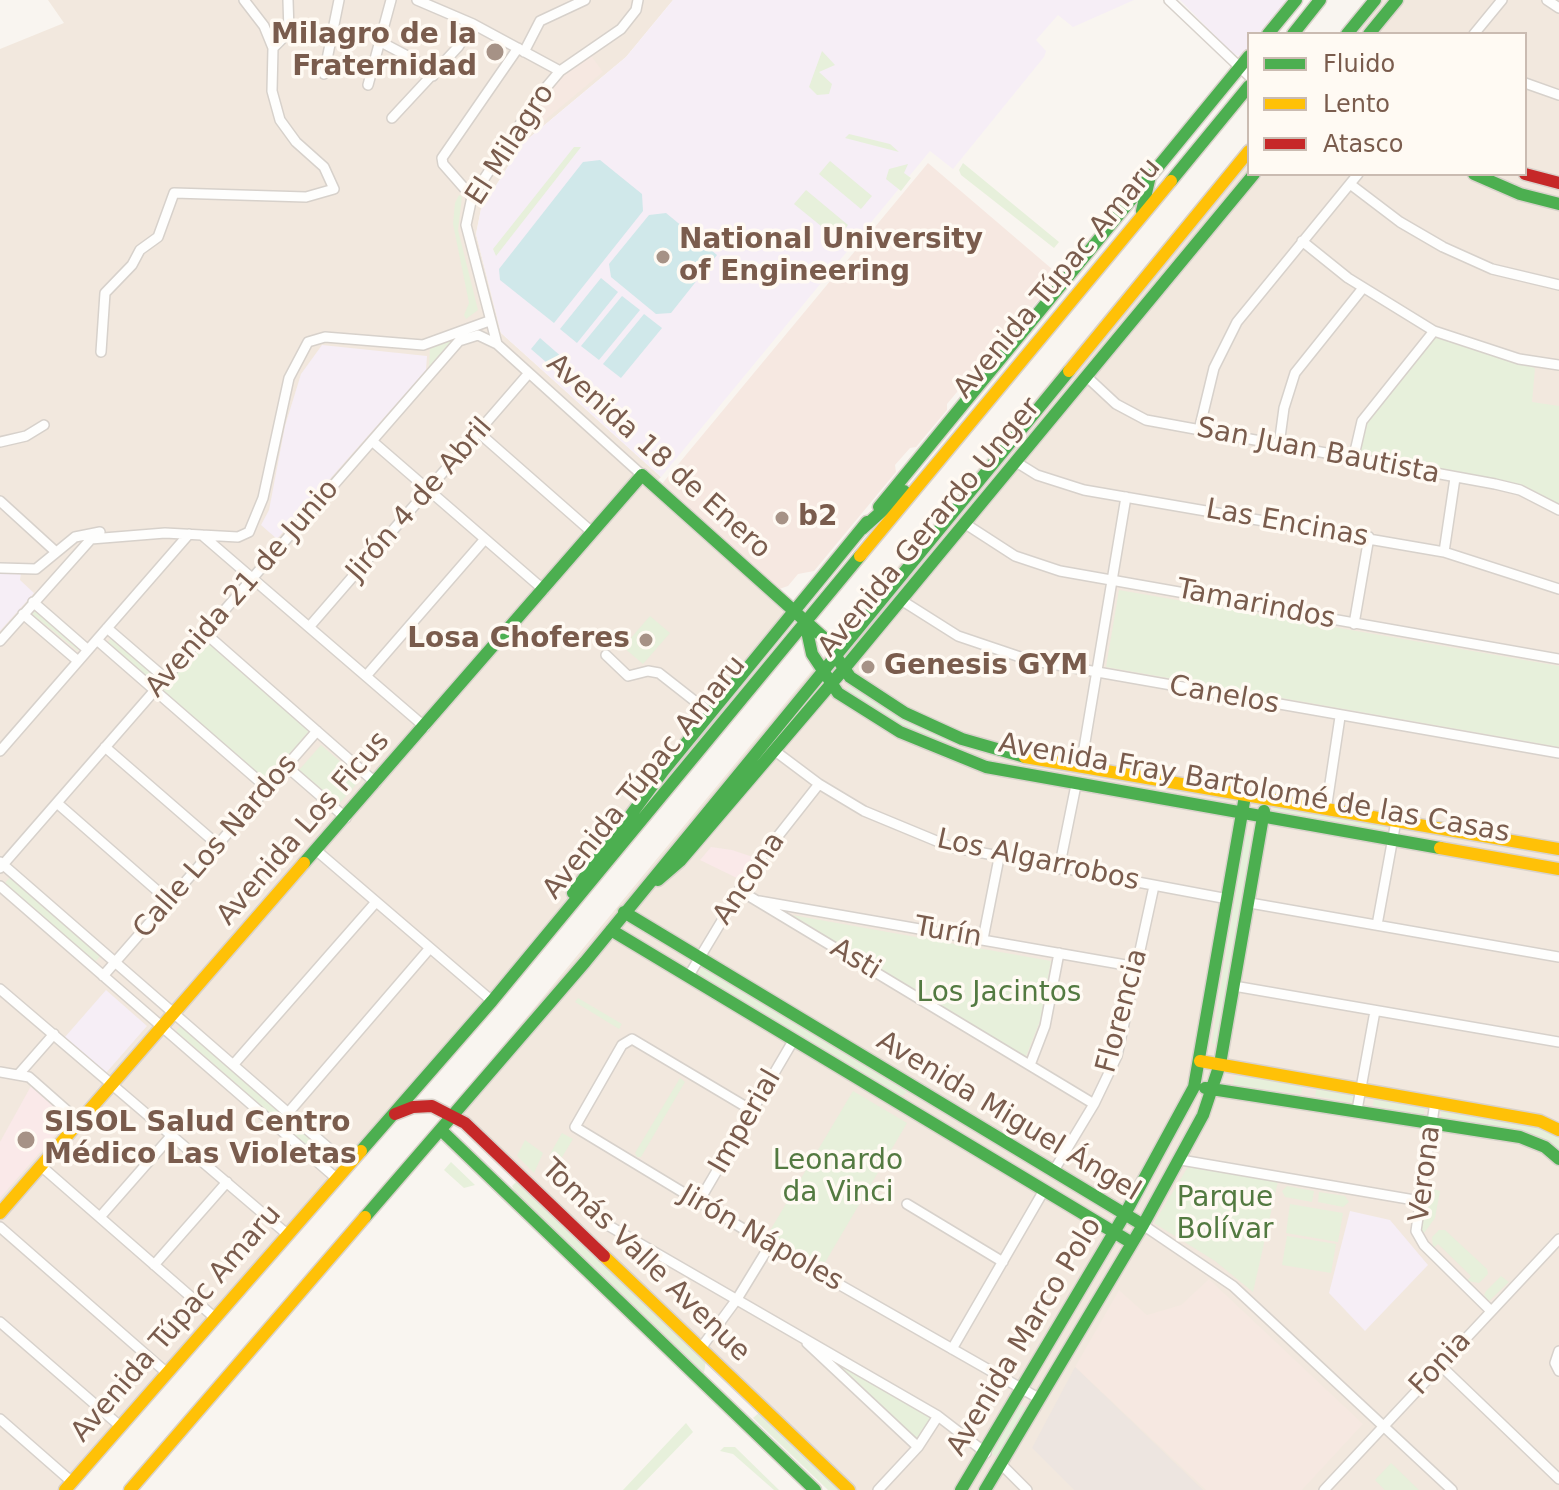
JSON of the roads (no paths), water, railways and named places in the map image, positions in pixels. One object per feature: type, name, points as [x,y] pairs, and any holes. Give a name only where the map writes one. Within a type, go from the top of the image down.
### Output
[{"type":"street","points":[[101,352],[105,293],[132,265],[140,250],[158,237],[174,193],[287,197],[331,193],[335,187],[329,174],[296,142],[277,112],[272,91],[273,48],[264,26],[244,0]]},
{"type":"street","points":[[273,48],[289,32],[288,0]]},
{"type":"street","points":[[324,74],[339,0]]},
{"type":"street","points":[[368,85],[391,0]]},
{"type":"street","points":[[417,0],[473,24],[560,71]]},
{"type":"street","points":[[472,197],[441,160],[540,21],[585,0]]},
{"type":"street","name":"El Milagro","points":[[489,321],[466,235],[467,209],[472,197],[529,110],[560,71],[621,29],[636,10],[638,0]]},
{"type":"street","points":[[1169,0],[1244,72]]},
{"type":"street","points":[[1270,32],[1296,0]]},
{"type":"street","points":[[1295,32],[1320,0]]},
{"type":"street","points":[[1349,32],[1375,0]]},
{"type":"street","points":[[1371,32],[1397,0]]},
{"type":"street","points":[[1476,32],[1502,0]]},
{"type":"street","points":[[1547,0],[1559,8]]},
{"type":"street","points":[[392,118],[433,76],[473,24]]},
{"type":"street","points":[[379,41],[415,60],[433,76]]},
{"type":"street","name":"Avenida Gerardo Unger","points":[[546,936],[563,906],[710,713],[1150,176],[1244,72]]},
{"type":"street","points":[[1527,84],[1559,95]]},
{"type":"street","name":"Avenida Túpac Amaru","points":[[68,1486],[492,1001],[1247,88]]},
{"type":"street","points":[[130,1490],[455,1116],[611,930],[820,671],[1247,153]]},
{"type":"street","points":[[1527,175],[1559,183]]},
{"type":"street","points":[[1141,216],[1150,176]]},
{"type":"street","name":"Avenida Gerardo Unger","points":[[628,907],[680,861],[775,751],[1252,176]]},
{"type":"street","points":[[1199,430],[1208,386],[1227,338],[1249,305],[1356,176]]},
{"type":"street","points":[[1479,176],[1520,194],[1559,204]]},
{"type":"street","points":[[1350,184],[1400,222],[1443,247],[1492,269],[1559,285]]},
{"type":"street","points":[[1302,241],[1363,288],[1434,331],[1519,359],[1559,365]]},
{"type":"street","points":[[1279,445],[1284,408],[1295,373],[1363,288]]},
{"type":"street","points":[[0,568],[36,569],[82,534],[242,537],[253,525],[263,498],[287,387],[300,351],[308,342],[325,337],[423,345],[489,321]]},
{"type":"street","name":"Avenida 18 de Enero","points":[[489,321],[497,344],[805,622]]},
{"type":"street","points":[[1353,460],[1362,421],[1434,331]]},
{"type":"street","name":"Avenida 21 de Junio","points":[[1,865],[459,341],[478,335],[497,344]]},
{"type":"street","name":"Jirón 4 de Abril","points":[[310,626],[529,373]]},
{"type":"street","name":"San Juan Bautista","points":[[1087,377],[1116,404],[1136,416],[1520,490],[1559,510]]},
{"type":"street","points":[[0,442],[26,436],[44,425]]},
{"type":"street","points":[[478,432],[593,533]]},
{"type":"street","points":[[372,441],[544,590]]},
{"type":"street","name":"Las Encinas","points":[[1016,462],[1037,475],[1068,486],[1444,552],[1559,589]]},
{"type":"street","points":[[862,529],[935,465]]},
{"type":"street","name":"Avenida Los Ficus","points":[[0,1213],[642,475]]},
{"type":"street","points":[[1444,552],[1455,478]]},
{"type":"street","points":[[1081,766],[1126,497]]},
{"type":"street","points":[[0,501],[56,552]]},
{"type":"street","name":"Tamarindos","points":[[964,523],[994,545],[1026,561],[1060,571],[1559,659]]},
{"type":"street","points":[[0,641],[86,541],[119,534]]},
{"type":"street","points":[[0,751],[189,534]]},
{"type":"street","points":[[202,535],[425,727]]},
{"type":"street","points":[[1354,624],[1369,537]]},
{"type":"street","points":[[366,676],[485,539]]},
{"type":"street","name":"Canelos","points":[[901,600],[958,636],[1001,653],[1098,675],[1559,753]]},
{"type":"street","points":[[33,602],[88,650]]},
{"type":"street","points":[[23,614],[78,661]]},
{"type":"street","name":"Avenida Fray Bartolomé de las Casas","points":[[805,622],[822,636],[843,670],[895,707],[962,739],[1002,752],[1559,849]]},
{"type":"street","name":"Avenida Fray Bartolomé de las Casas","points":[[805,622],[807,642],[830,686],[881,721],[956,756],[1016,774],[1559,869]]},
{"type":"street","points":[[107,628],[165,678]]},
{"type":"street","points":[[205,633],[376,783]]},
{"type":"street","points":[[97,640],[267,788]]},
{"type":"street","points":[[606,655],[628,676],[648,671],[659,673],[710,713]]},
{"type":"street","points":[[1326,810],[1340,717]]},
{"type":"street","name":"Calle Los Nardos","points":[[103,976],[317,731]]},
{"type":"street","points":[[956,756],[962,739]]},
{"type":"street","points":[[105,747],[218,845]]},
{"type":"street","name":"Los Algarrobos","points":[[775,751],[819,784],[910,832],[999,858],[1228,899]]},
{"type":"street","points":[[286,766],[346,818]]},
{"type":"street","name":"Ancona","points":[[688,977],[762,855],[819,784]]},
{"type":"street","points":[[1059,869],[1076,785]]},
{"type":"street","name":"Avenida Marco Polo","points":[[961,1490],[1024,1389],[1194,1087],[1245,796]]},
{"type":"street","name":"Avenida Marco Polo","points":[[985,1490],[1181,1160],[1213,1088],[1250,903],[1266,800]]},
{"type":"street","points":[[57,803],[169,901]]},
{"type":"street","points":[[1377,925],[1396,821]]},
{"type":"street","points":[[317,851],[492,1001]]},
{"type":"street","points":[[983,939],[999,858]]},
{"type":"street","points":[[1,865],[348,1165]]},
{"type":"street","points":[[0,886],[336,1178]]},
{"type":"street","name":"Florencia","points":[[1053,1172],[1094,1104],[1117,1056],[1154,886]]},
{"type":"street","name":"Asti","points":[[739,890],[1094,1104]]},
{"type":"street","name":"Turín","points":[[759,901],[1137,967]]},
{"type":"street","points":[[233,1065],[376,902]]},
{"type":"street","points":[[1250,903],[1559,957]]},
{"type":"street","name":"Avenida Miguel Ángel","points":[[628,907],[699,959],[1143,1225],[1233,1286],[1452,1490]]},
{"type":"street","name":"Avenida Miguel Ángel","points":[[611,930],[1132,1243]]},
{"type":"street","points":[[288,1113],[430,948]]},
{"type":"street","points":[[1030,1065],[1045,1026],[1059,953]]},
{"type":"street","points":[[1234,986],[1559,1042]]},
{"type":"street","points":[[0,989],[287,1234]]},
{"type":"street","points":[[1357,1110],[1375,1011]]},
{"type":"street","points":[[18,1075],[54,1034]]},
{"type":"street","name":"Jirón Nápoles","points":[[753,1111],[636,1040],[628,1040],[575,1127],[698,1203],[1040,1399]]},
{"type":"street","name":"Imperial","points":[[698,1203],[793,1041]]},
{"type":"street","points":[[1200,1061],[1540,1121],[1559,1130]]},
{"type":"street","points":[[0,1072],[29,1077],[80,1122]]},
{"type":"street","points":[[1194,1087],[1520,1137],[1545,1147],[1559,1159]]},
{"type":"street","points":[[910,1111],[920,1093]]},
{"type":"street","name":"Verona","points":[[1435,1102],[1416,1227],[1421,1241],[1491,1311]]},
{"type":"street","points":[[391,1117],[424,1106],[455,1116]]},
{"type":"street","name":"Tomás Valle Avenue","points":[[455,1116],[849,1490]]},
{"type":"street","name":"Tomás Valle Avenue","points":[[442,1131],[815,1490]]},
{"type":"street","points":[[100,1217],[172,1135]]},
{"type":"street","points":[[1181,1160],[1420,1201]]},
{"type":"street","points":[[41,1166],[214,1317]]},
{"type":"street","points":[[505,1191],[508,1179],[520,1176]]},
{"type":"street","points":[[154,1265],[227,1182]]},
{"type":"street","points":[[952,1349],[1043,1192]]},
{"type":"street","points":[[907,1204],[1003,1262]]},
{"type":"street","points":[[604,1223],[938,1416],[986,1453]]},
{"type":"street","points":[[0,1227],[167,1373]]},
{"type":"street","name":"Fonia","points":[[1324,1490],[1559,1239]]},
{"type":"street","points":[[701,1348],[737,1299],[770,1245]]},
{"type":"street","points":[[1085,1283],[1102,1293]]},
{"type":"street","points":[[1070,1309],[1087,1318]]},
{"type":"street","points":[[0,1322],[120,1426]]},
{"type":"street","points":[[1055,1335],[1071,1345]]},
{"type":"street","points":[[802,1337],[918,1447]]},
{"type":"street","points":[[1557,1367],[1559,1351]]},
{"type":"street","points":[[1440,1365],[1559,1479]]},
{"type":"street","points":[[878,1490],[918,1447],[938,1416]]},
{"type":"street","points":[[0,1419],[68,1486]]},
{"type":"street","points":[[1002,1465],[1027,1490]]},
{"type":"water","points":[[600,160],[642,194],[643,211],[554,323],[500,280],[499,269],[583,162]]},
{"type":"water","points":[[666,213],[717,255],[671,313],[656,314],[611,277],[609,264],[649,215]]},
{"type":"water","points":[[601,278],[618,292],[577,343],[560,329]]},
{"type":"water","points":[[622,296],[640,310],[599,360],[581,346]]},
{"type":"water","points":[[644,314],[662,328],[621,378],[603,364]]},
{"type":"water","points":[[540,338],[563,358],[554,369],[531,349]]},
{"type":"place","name":"Milagro de la Fraternidad","points":[[495,52]]},
{"type":"place","name":"National University of Engineering","points":[[663,257]]},
{"type":"place","name":"b2","points":[[782,518]]},
{"type":"place","name":"Losa Choferes","points":[[646,640]]},
{"type":"place","name":"Genesis GYM","points":[[868,667]]},
{"type":"place","name":"SISOL Salud Centro Médico Las Violetas","points":[[26,1140]]},
{"type":"park label","name":"Los Jacintos","points":[[999,994]]},
{"type":"park label","name":"Leonardo da Vinci","points":[[838,1178]]},
{"type":"park label","name":"Parque Bolívar","points":[[1225,1215]]}]
